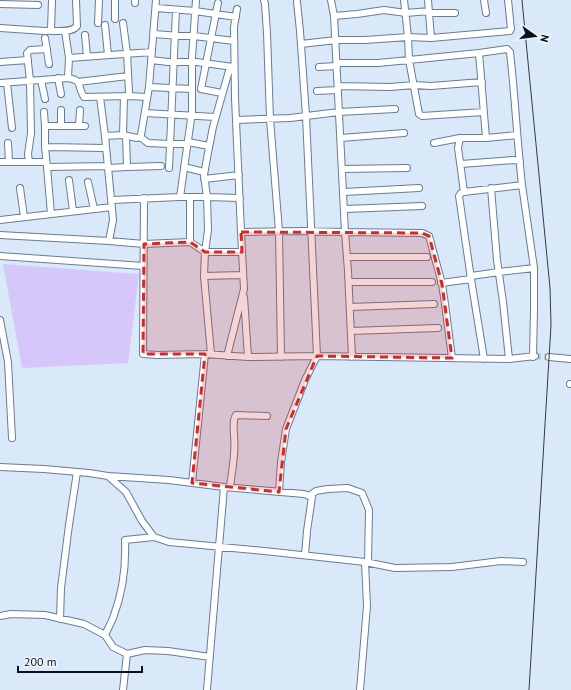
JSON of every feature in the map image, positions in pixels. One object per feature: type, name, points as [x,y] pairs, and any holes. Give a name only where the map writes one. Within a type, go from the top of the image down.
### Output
[{"type":"street","points":[[51,30],[52,0]]},
{"type":"street","points":[[0,28],[44,31],[65,31],[74,29],[77,26],[76,0]]},
{"type":"street","points":[[99,0],[101,24],[108,55]]},
{"type":"street","points":[[115,0],[115,19]]},
{"type":"street","points":[[140,137],[149,87],[156,0]]},
{"type":"street","points":[[180,197],[192,116],[192,62],[196,0]]},
{"type":"street","points":[[331,0],[336,40],[352,357]]},
{"type":"street","points":[[404,0],[409,60],[419,114],[425,117],[484,112]]},
{"type":"street","points":[[428,0],[431,38]]},
{"type":"street","points":[[484,0],[486,13]]},
{"type":"street","points":[[301,44],[336,40],[367,40],[408,37],[431,38],[510,31],[508,0]]},
{"type":"street","points":[[0,4],[8,2],[38,5]]},
{"type":"street","points":[[264,2],[267,33],[270,119],[279,231],[281,357]]},
{"type":"street","points":[[279,492],[281,462],[286,429],[305,380],[317,356],[306,116],[297,2]]},
{"type":"street","points":[[200,89],[218,3]]},
{"type":"street","points":[[156,8],[195,11],[236,17]]},
{"type":"street","points":[[237,9],[234,27],[232,67],[248,357]]},
{"type":"street","points":[[169,168],[176,10]]},
{"type":"street","points":[[334,16],[384,10],[406,13],[455,13]]},
{"type":"street","points":[[123,23],[128,76],[124,136],[127,167]]},
{"type":"street","points":[[65,31],[69,58],[68,78]]},
{"type":"street","points":[[154,34],[194,36],[234,41]]},
{"type":"street","points":[[84,35],[87,56]]},
{"type":"street","points":[[45,38],[49,64]]},
{"type":"street","points":[[29,162],[28,154],[31,134],[30,81],[27,53],[29,51],[47,49]]},
{"type":"street","points":[[144,198],[143,354],[208,354],[248,357],[317,356],[484,359],[509,359],[534,356],[534,268],[522,185],[510,52],[507,49],[409,60],[319,67]]},
{"type":"street","points":[[69,58],[152,52]]},
{"type":"street","points":[[479,53],[486,138]]},
{"type":"street","points":[[0,62],[28,60]]},
{"type":"street","points":[[151,60],[206,63],[232,67]]},
{"type":"street","points":[[192,483],[208,354],[204,276],[208,230],[207,197],[204,172],[215,117],[232,67]]},
{"type":"street","points":[[12,128],[3,83],[58,78],[68,78],[78,82],[128,76]]},
{"type":"street","points":[[58,78],[61,94]]},
{"type":"street","points":[[41,80],[44,99]]},
{"type":"street","points":[[78,82],[84,97],[147,97]]},
{"type":"street","points":[[316,91],[338,88],[414,85],[431,86],[482,82]]},
{"type":"street","points":[[149,87],[192,88],[222,93]]},
{"type":"street","points":[[100,97],[112,203],[113,220],[109,241]]},
{"type":"street","points":[[236,120],[290,118],[339,112],[395,109]]},
{"type":"street","points":[[61,110],[62,126]]},
{"type":"street","points":[[45,126],[82,126],[80,110]]},
{"type":"street","points":[[44,112],[46,165],[51,214]]},
{"type":"street","points":[[145,113],[215,117]]},
{"type":"street","points":[[341,138],[404,133]]},
{"type":"street","points":[[434,143],[460,138],[486,138],[517,135]]},
{"type":"street","points":[[105,136],[140,137],[148,143],[188,143],[209,146]]},
{"type":"street","points":[[460,138],[458,148],[464,192]]},
{"type":"street","points":[[8,143],[9,162]]},
{"type":"street","points":[[45,147],[106,148]]},
{"type":"street","points":[[461,164],[520,161]]},
{"type":"street","points":[[0,162],[29,162],[46,165],[107,167],[161,166]]},
{"type":"street","points":[[184,167],[204,172]]},
{"type":"street","points":[[342,169],[407,168]]},
{"type":"street","points":[[204,179],[239,175]]},
{"type":"street","points":[[69,180],[73,211]]},
{"type":"street","points":[[88,182],[94,209]]},
{"type":"street","points":[[484,359],[459,197],[460,194],[464,192],[522,185]]},
{"type":"street","points":[[20,188],[24,218]]},
{"type":"street","points":[[344,192],[419,188]]},
{"type":"street","points":[[491,188],[509,359]]},
{"type":"street","points":[[190,197],[190,242]]},
{"type":"street","points":[[0,218],[24,218],[94,209],[112,203],[144,198],[240,198]]},
{"type":"street","points":[[344,209],[422,206]]},
{"type":"street","points":[[241,232],[312,231],[426,234],[430,238],[441,283],[452,358]]},
{"type":"street","points":[[0,235],[144,244],[190,242],[205,252],[242,252]]},
{"type":"street","points":[[0,256],[143,266]]},
{"type":"street","points":[[348,257],[427,256]]},
{"type":"street","points":[[441,283],[499,272],[534,268]]},
{"type":"street","points":[[204,276],[243,275]]},
{"type":"street","points":[[349,282],[432,282]]},
{"type":"street","points":[[227,356],[244,289]]},
{"type":"street","points":[[350,307],[434,304]]},
{"type":"street","points":[[0,320],[8,362],[12,438]]},
{"type":"street","points":[[351,332],[438,328]]},
{"type":"street","points":[[549,357],[571,359]]},
{"type":"street","points":[[206,690],[219,547],[227,487],[235,454],[233,422],[236,415],[267,416]]},
{"type":"street","points":[[0,467],[44,469],[108,476],[169,480],[304,494],[312,497],[305,555]]},
{"type":"street","points":[[60,619],[61,588],[77,472]]},
{"type":"street","points":[[108,476],[126,492],[142,521],[154,537]]},
{"type":"street","points":[[309,496],[316,491],[348,488],[362,494],[369,510],[367,606],[360,690]]},
{"type":"street","points":[[105,635],[114,616],[121,590],[125,566],[124,540],[154,537],[169,542],[367,562],[395,568],[452,567],[501,561],[524,562]]},
{"type":"street","points":[[0,616],[11,614],[45,615],[84,624],[105,635],[113,647],[127,654],[145,650],[168,651],[210,657]]},
{"type":"street","points":[[123,690],[127,654]]},
{"type":"highlighted area","points":[[241,232],[422,233],[429,236],[442,284],[452,358],[317,356],[286,429],[279,492],[192,483],[205,354],[143,354],[144,244],[190,242],[205,252],[242,252]]},
{"type":"shaded area","points":[[3,264],[139,274],[128,363],[22,368]]},
{"type":"tunnel","points":[[535,356],[549,357]]},
{"type":"railway","points":[[522,0],[550,288],[551,325],[529,690]]}]
